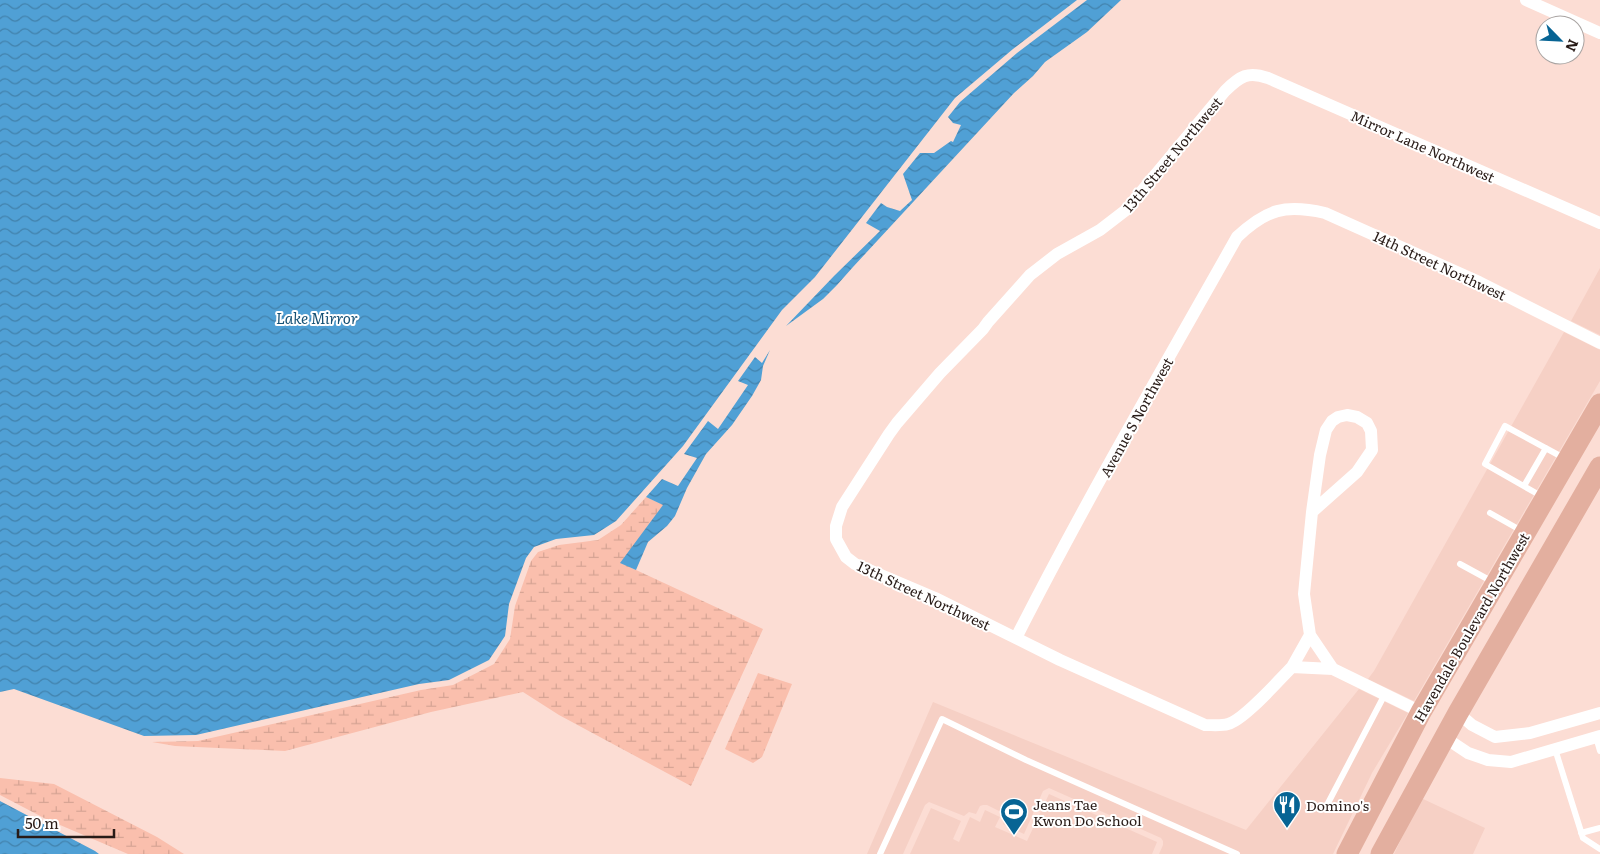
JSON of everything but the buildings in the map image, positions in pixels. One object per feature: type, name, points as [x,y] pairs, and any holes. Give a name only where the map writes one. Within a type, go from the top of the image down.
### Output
[{"type":"main road","name":"Havendale Boulevard Northwest","points":[[1347,854],[1421,712],[1600,404]]},
{"type":"main road","points":[[1381,854],[1444,737],[1600,467]]},
{"type":"main road","points":[[1444,737],[1441,718],[1442,706],[1466,634]]},
{"type":"main road","points":[[1421,712],[1427,726],[1427,741],[1421,780]]},
{"type":"street","points":[[1526,0],[1600,33]]},
{"type":"street","name":"Mirror Lane Northwest","points":[[1244,75],[1257,74],[1268,78],[1600,223]]},
{"type":"street","name":"13th Street Northwest","points":[[1244,75],[1233,83],[1221,96],[1126,210],[1100,230],[1057,254],[1030,275],[940,373],[897,423],[862,475],[838,516],[836,539],[846,557],[855,564],[935,598],[1060,660],[1205,725],[1218,726],[1229,724],[1240,718],[1292,667],[1310,635]]},
{"type":"street","name":"14th Street Northwest","points":[[1275,211],[1307,208],[1325,212],[1480,282],[1600,343]]},
{"type":"street","name":"Avenue S Northwest","points":[[1016,638],[1081,515],[1237,237],[1253,223],[1275,211]]},
{"type":"street","points":[[1312,512],[1357,472],[1372,450],[1371,431],[1367,422],[1347,415],[1332,421],[1326,430],[1320,455],[1312,512],[1304,594],[1310,635],[1333,669]]},
{"type":"street","points":[[1292,667],[1333,669],[1421,712]]},
{"type":"street","points":[[1458,713],[1472,725],[1495,737],[1530,734],[1600,713]]},
{"type":"street","points":[[1444,737],[1468,753],[1488,760],[1511,762],[1598,737]]},
{"type":"lane","points":[[1546,498],[1485,464],[1505,426],[1568,460]]},
{"type":"lane","points":[[1524,486],[1546,448]]},
{"type":"lane","points":[[1490,513],[1525,533]]},
{"type":"lane","points":[[1460,564],[1496,583]]},
{"type":"lane","points":[[1327,805],[1385,694]]},
{"type":"lane","points":[[880,854],[942,719],[1026,760],[1237,854]]},
{"type":"lane","points":[[1598,737],[1600,751]]},
{"type":"lane","points":[[1554,749],[1582,838],[1600,849]]},
{"type":"lane","points":[[1581,833],[1600,828]]},
{"type":"shaded area","points":[[1600,268],[1600,335],[1571,321]]},
{"type":"shaded area","points":[[1564,332],[1600,350],[1600,381],[1414,701],[1368,679],[1374,671]]},
{"type":"shaded area","points":[[1359,689],[1408,713],[1372,773],[1333,854],[1159,854],[1163,845],[1161,838],[1049,788],[1043,791],[1024,834],[1003,824],[1006,818],[1005,814],[987,805],[980,806],[976,814],[969,812],[964,816],[929,802],[925,805],[903,854],[867,854],[933,702],[1246,830]]},
{"type":"shaded area","points":[[1049,794],[1157,842],[1152,854],[910,854],[931,808],[961,821],[953,839],[959,842],[970,817],[980,822],[985,810],[1000,817],[995,827],[1027,841]]},
{"type":"shaded area","points":[[1421,798],[1485,828],[1473,854],[1394,854]]},
{"type":"green space","points":[[646,497],[664,505],[621,563],[763,629],[691,786],[559,715],[523,692],[431,712],[285,751],[175,746],[152,742],[198,741],[421,690],[453,685],[494,664],[510,639],[515,606],[531,561],[538,552],[559,545],[598,540],[621,525]]},
{"type":"green space","points":[[758,673],[792,684],[762,757],[753,763],[725,749]]},
{"type":"green space","points":[[0,778],[54,784],[157,837],[184,854],[128,854],[46,819],[0,795]]},
{"type":"water","name":"Lake Mirror","points":[[0,0],[1077,0],[1013,49],[955,98],[815,277],[782,310],[683,446],[616,521],[594,535],[556,539],[534,547],[526,558],[509,604],[505,636],[489,660],[449,680],[419,684],[196,735],[144,736],[14,689],[0,692]]},
{"type":"water","points":[[1087,0],[1121,0],[1087,32],[1045,62],[1014,93],[837,285],[823,299],[786,326],[880,231],[866,223],[881,203],[900,211],[912,200],[903,174],[920,153],[934,153],[951,141],[953,142],[961,125],[953,123],[948,117],[960,102],[1017,53]]},
{"type":"water","points":[[770,350],[763,366],[761,380],[752,396],[732,425],[706,454],[687,488],[675,516],[667,526],[648,542],[636,570],[620,563],[663,505],[646,497],[662,479],[678,486],[697,458],[684,454],[708,421],[718,429],[748,385],[738,381],[755,357],[762,363]]},
{"type":"water","points":[[0,801],[95,851],[99,854],[0,854]]},
{"type":"place","name":"Domino's","points":[[1287,829]]},
{"type":"place","name":"Jeans Tae Kwon Do School","points":[[1014,836]]}]
